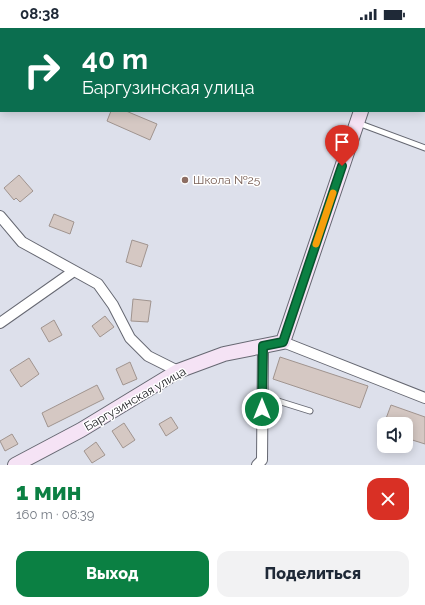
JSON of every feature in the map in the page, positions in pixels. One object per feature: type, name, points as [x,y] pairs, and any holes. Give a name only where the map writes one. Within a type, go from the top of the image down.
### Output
[{"type":"street","points":[[359,117],[283,342],[425,398]]},
{"type":"street","points":[[0,216],[22,242],[98,284],[113,305],[130,338],[148,356],[178,371]]},
{"type":"street","points":[[0,323],[74,270]]},
{"type":"street","name":"Баргузинская улица","points":[[15,465],[81,430],[178,371],[224,354],[283,342]]},
{"type":"street","points":[[261,463],[263,346]]},
{"type":"lane","points":[[359,117],[425,148]]},
{"type":"lane","points":[[262,396],[310,411]]},
{"type":"building","points":[[111,112],[128,112],[157,124],[150,140],[107,121]]},
{"type":"building","points":[[19,175],[33,191],[20,202],[16,198],[14,200],[4,188]]},
{"type":"building","points":[[54,214],[74,222],[70,234],[49,226]]},
{"type":"building","points":[[132,240],[148,245],[141,267],[126,262]]},
{"type":"building","points":[[133,299],[151,301],[148,322],[131,321]]},
{"type":"building","points":[[105,316],[114,327],[100,337],[92,326]]},
{"type":"building","points":[[54,320],[62,335],[49,342],[41,328]]},
{"type":"building","points":[[280,357],[368,386],[360,408],[273,379]]},
{"type":"building","points":[[29,358],[39,374],[21,387],[10,370]]},
{"type":"building","points":[[130,362],[137,379],[123,385],[116,369]]},
{"type":"building","points":[[97,385],[104,399],[48,427],[42,413]]},
{"type":"building","points":[[391,405],[425,417],[425,444],[413,440],[413,417],[387,417]]},
{"type":"building","points":[[171,417],[178,428],[166,436],[159,424]]},
{"type":"building","points":[[124,423],[135,440],[123,448],[112,431]]},
{"type":"building","points":[[12,434],[18,444],[5,451],[0,441]]},
{"type":"building","points":[[96,442],[105,455],[92,463],[84,451]]},
{"type":"slow traffic","points":[[316,244],[333,193]]},
{"type":"place","name":"Школа №25","points":[[185,180]]},
{"type":"route","points":[[262,409],[263,346],[283,342],[342,166]]}]
